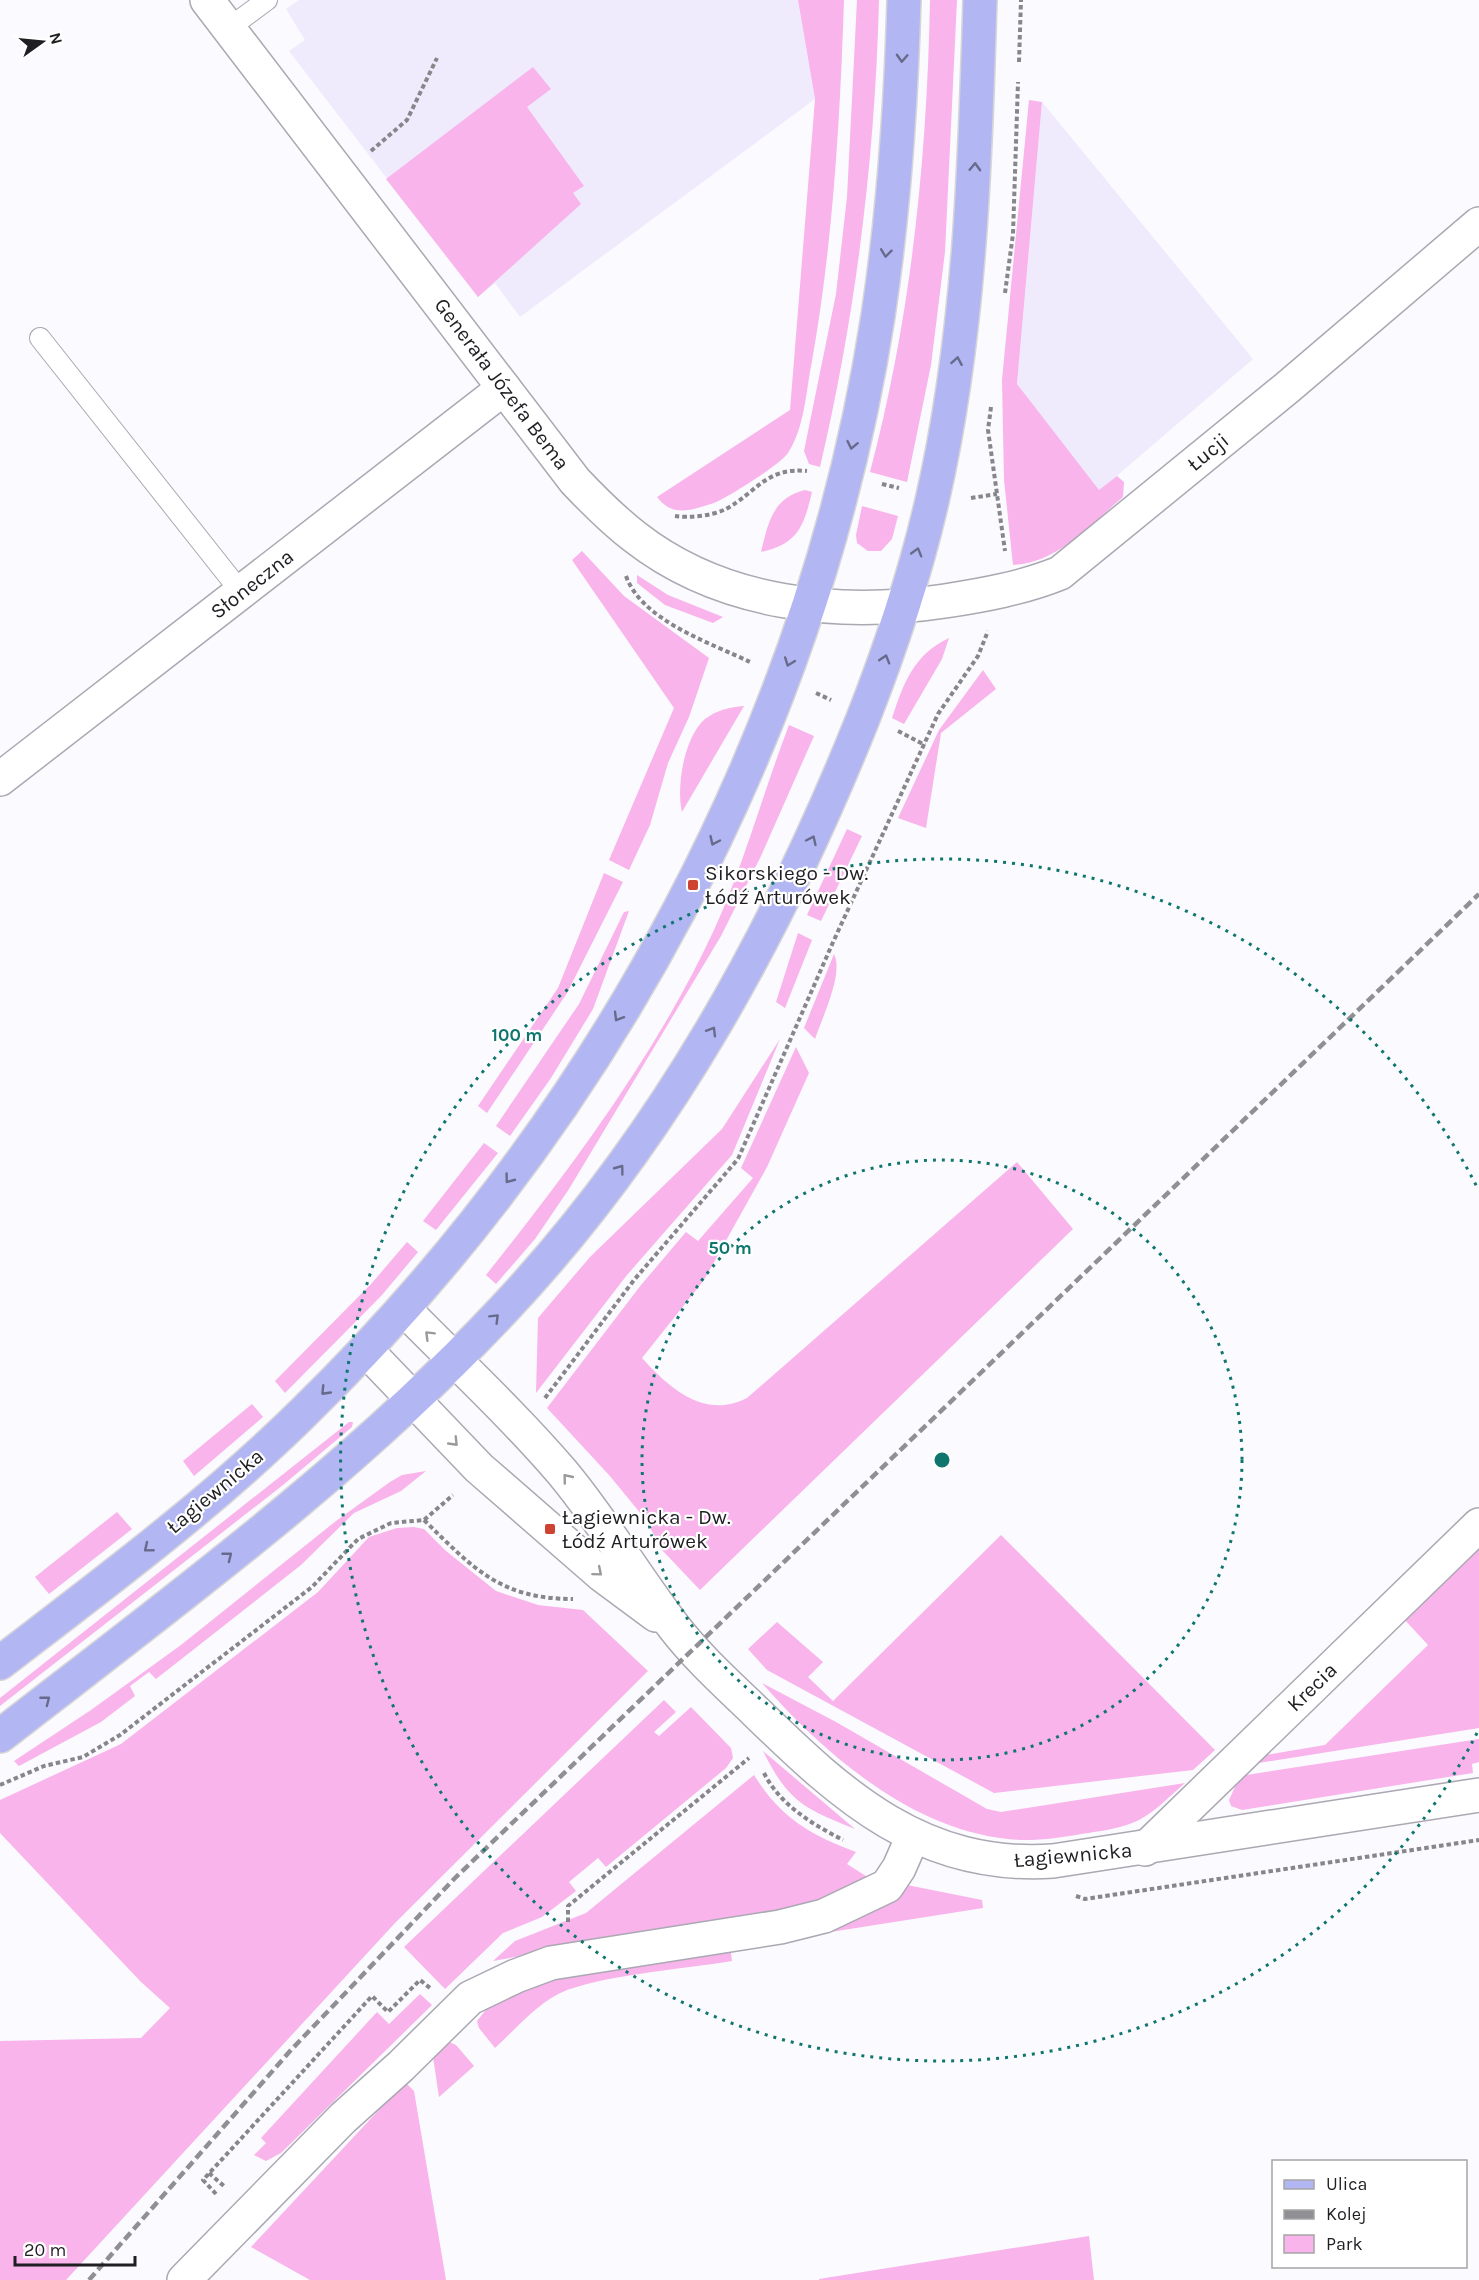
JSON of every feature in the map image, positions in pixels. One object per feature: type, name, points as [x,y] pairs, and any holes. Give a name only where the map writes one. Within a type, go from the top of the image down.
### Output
[{"type":"main road","points":[[366,1350],[404,1309],[465,1236],[533,1148],[583,1074],[648,967],[693,885],[732,803],[775,699],[808,606],[849,459],[878,314],[899,130],[904,0]]},
{"type":"main road","points":[[0,1736],[328,1477],[454,1360],[516,1296],[577,1225],[657,1118],[719,1020],[776,916],[822,818],[868,708],[901,608],[933,494],[959,345],[974,195],[980,0]]},
{"type":"main road","name":"Łagiewnicka","points":[[0,1664],[196,1510],[270,1445],[366,1350]]},
{"type":"street","name":"Generała Józefa Bema","points":[[207,0],[575,481],[618,523],[651,548],[697,574],[741,590],[808,606],[901,608]]},
{"type":"street","name":"Łucji","points":[[901,608],[1018,587],[1060,573],[1288,387],[1479,224]]},
{"type":"street","name":"Słoneczna","points":[[0,779],[504,388]]},
{"type":"street","name":"Łagiewnicka","points":[[404,1309],[561,1472],[602,1523],[674,1628],[730,1687],[812,1763],[872,1812],[913,1836],[958,1854],[1002,1862],[1053,1861],[1145,1849],[1479,1795]]},
{"type":"street","name":"Łagiewnicka","points":[[366,1350],[479,1468],[602,1575],[674,1628]]},
{"type":"street","name":"Krecia","points":[[1145,1849],[1479,1525]]},
{"type":"street","points":[[184,2280],[343,2118],[401,2066],[470,1998],[516,1976],[551,1963],[780,1927],[824,1916],[887,1886],[899,1868],[913,1836]]},
{"type":"lane","points":[[229,28],[267,0]]},
{"type":"lane","points":[[40,338],[241,592]]},
{"type":"path","points":[[341,174],[407,120],[437,58]]},
{"type":"path","points":[[988,430],[1006,559]]},
{"type":"path","points":[[759,666],[672,626],[631,589],[621,562],[618,523],[652,514],[678,517],[716,513],[726,509],[764,480],[784,470],[814,471]]},
{"type":"path","points":[[875,483],[909,489]]},
{"type":"path","points":[[963,498],[997,494]]},
{"type":"path","points":[[544,1399],[634,1280],[738,1159],[938,714],[978,656],[991,624]]},
{"type":"path","points":[[896,730],[925,745]]},
{"type":"path","points":[[0,1785],[44,1766],[83,1757],[120,1735],[312,1587],[358,1539],[391,1522],[424,1520],[455,1493]]},
{"type":"path","points":[[424,1520],[484,1574],[499,1584],[516,1592],[543,1599],[581,1599]]},
{"type":"path","points":[[567,1915],[568,1906],[752,1756]]},
{"type":"path","points":[[1071,1895],[1085,1899],[1479,1840]]},
{"type":"path","points":[[213,2192],[203,2180],[372,1996],[388,2012],[420,1980],[427,1986]]},
{"type":"path","points":[[209,2173],[220,2183]]},
{"type":"shaded area","points":[[299,0],[798,0],[815,99],[520,317],[495,283],[478,297],[289,51],[305,40],[286,9]]},
{"type":"shaded area","points":[[1042,102],[1253,359],[1099,491],[1017,385]]},
{"type":"green space","points":[[798,0],[844,0],[838,136],[830,226],[819,316],[801,420],[794,443],[788,453],[765,472],[714,503],[691,510],[676,510],[663,504],[657,497],[790,410],[815,99]]},
{"type":"green space","points":[[857,0],[879,0],[873,118],[862,235],[844,351],[820,467],[809,464],[804,451],[836,294],[847,197]]},
{"type":"green space","points":[[930,0],[957,0],[945,252],[931,365],[907,482],[870,472],[896,356],[914,238],[921,179]]},
{"type":"green space","points":[[533,67],[551,89],[527,107],[584,186],[573,193],[581,204],[478,297],[386,179]]},
{"type":"green space","points":[[1029,100],[1042,102],[1017,384],[1099,490],[1117,476],[1124,482],[1123,497],[1073,540],[1045,557],[1029,563],[1013,565],[1004,480],[1002,380]]},
{"type":"green space","points":[[805,490],[812,492],[806,515],[797,532],[783,544],[761,552],[769,522],[778,506],[785,499]]},
{"type":"green space","points":[[862,506],[898,516],[892,539],[881,551],[868,551],[857,543],[856,535]]},
{"type":"green space","points":[[582,551],[624,596],[709,658],[689,717],[668,763],[650,825],[629,870],[609,860],[674,708],[572,560]]},
{"type":"green space","points":[[637,575],[668,595],[723,617],[713,623],[665,605],[637,583]]},
{"type":"green space","points":[[949,638],[942,659],[904,724],[892,718],[906,682],[918,661],[927,652]]},
{"type":"green space","points":[[983,670],[996,689],[941,733],[926,828],[898,818],[939,730]]},
{"type":"green space","points":[[744,706],[682,812],[680,789],[683,763],[698,727],[714,713]]},
{"type":"green space","points":[[789,725],[814,736],[761,856],[721,936],[569,1189],[535,1239],[496,1284],[486,1275],[549,1194],[610,1109],[666,1022],[691,976],[735,880]]},
{"type":"green space","points":[[847,829],[862,836],[821,921],[807,915]]},
{"type":"green space","points":[[604,873],[623,882],[567,993],[487,1113],[478,1106],[558,988]]},
{"type":"green space","points":[[629,911],[593,1009],[551,1078],[510,1136],[496,1126],[579,1004],[624,912]]},
{"type":"green space","points":[[798,933],[812,940],[785,1008],[776,1002]]},
{"type":"green space","points":[[834,954],[836,972],[834,984],[815,1039],[804,1028]]},
{"type":"green space","points":[[780,1039],[732,1155],[627,1275],[536,1393],[538,1318],[590,1257],[722,1129]]},
{"type":"green space","points":[[796,1047],[809,1073],[767,1167],[704,1280],[642,1358],[676,1390],[702,1403],[717,1405],[732,1404],[747,1398],[1017,1162],[1073,1229],[700,1590],[662,1550],[646,1520],[609,1475],[547,1408],[641,1285],[686,1232],[698,1241],[753,1178],[741,1168]]},
{"type":"green space","points":[[484,1143],[498,1153],[436,1230],[423,1221]]},
{"type":"green space","points":[[407,1242],[418,1252],[382,1295],[285,1393],[275,1381],[372,1283]]},
{"type":"green space","points":[[252,1404],[263,1417],[194,1476],[183,1461]]},
{"type":"green space","points":[[349,1422],[353,1422],[352,1427],[283,1485],[0,1706],[0,1698]]},
{"type":"green space","points":[[426,1471],[401,1491],[354,1513],[301,1565],[156,1679],[149,1672],[130,1686],[135,1696],[101,1722],[19,1766],[14,1761],[91,1710],[181,1645],[336,1521],[390,1482],[402,1475]]},
{"type":"green space","points":[[117,1512],[132,1529],[49,1594],[35,1577]]},
{"type":"green space","points":[[397,1528],[424,1529],[446,1551],[496,1591],[538,1605],[583,1610],[648,1671],[395,1923],[66,2280],[0,2280],[0,2041],[141,2038],[170,2008],[141,1982],[0,1833],[0,1800],[121,1744],[318,1592],[369,1537]]},
{"type":"green space","points":[[1001,1535],[1215,1750],[1193,1770],[994,1793],[767,1670],[748,1649],[777,1622],[823,1662],[808,1677],[833,1701]]},
{"type":"green space","points":[[1479,1545],[1479,1728],[1252,1764],[1260,1756],[1325,1745],[1428,1645],[1403,1618]]},
{"type":"green space","points":[[762,1683],[836,1722],[987,1809],[1001,1812],[1185,1783],[1145,1817],[1118,1828],[1035,1840],[1008,1839],[972,1832],[937,1820],[904,1804],[872,1784],[813,1736]]},
{"type":"green space","points":[[664,1700],[676,1712],[654,1732],[659,1736],[691,1707],[731,1748],[733,1758],[726,1768],[606,1867],[598,1858],[569,1882],[576,1891],[542,1917],[503,1933],[445,1989],[404,1947]]},
{"type":"green space","points":[[1479,1739],[1479,1762],[1472,1764],[1473,1773],[1242,1810],[1231,1806],[1229,1800],[1240,1776]]},
{"type":"green space","points":[[763,1751],[855,1829],[810,1809],[800,1802],[781,1782]]},
{"type":"green space","points":[[754,1775],[786,1814],[810,1831],[856,1852],[847,1864],[869,1878],[837,1900],[493,1961],[515,1941],[586,1913]]},
{"type":"green space","points":[[907,1885],[982,1900],[983,1908],[818,1934],[884,1907]]},
{"type":"green space","points":[[730,1946],[732,1961],[627,1976],[567,1990],[538,2008],[495,2048],[479,2028],[477,2021],[492,2002],[552,1974]]},
{"type":"green space","points":[[420,1994],[432,2005],[281,2153],[266,2161],[254,2155],[266,2143],[261,2138],[377,2012],[389,2024]]},
{"type":"green space","points":[[449,2042],[456,2045],[474,2066],[439,2097],[433,2057]]},
{"type":"green space","points":[[405,2082],[414,2091],[446,2280],[310,2280],[251,2247]]},
{"type":"green space","points":[[1089,2236],[1094,2280],[819,2280],[819,2279]]},
{"type":"railway","points":[[89,2280],[291,2050],[455,1878],[1479,894]]},
{"type":"place","name":"Sikorskiego - Dw. Łódź Arturówek","points":[[693,885]]},
{"type":"place","name":"Łagiewnicka - Dw. Łódź Arturówek","points":[[550,1529]]}]
